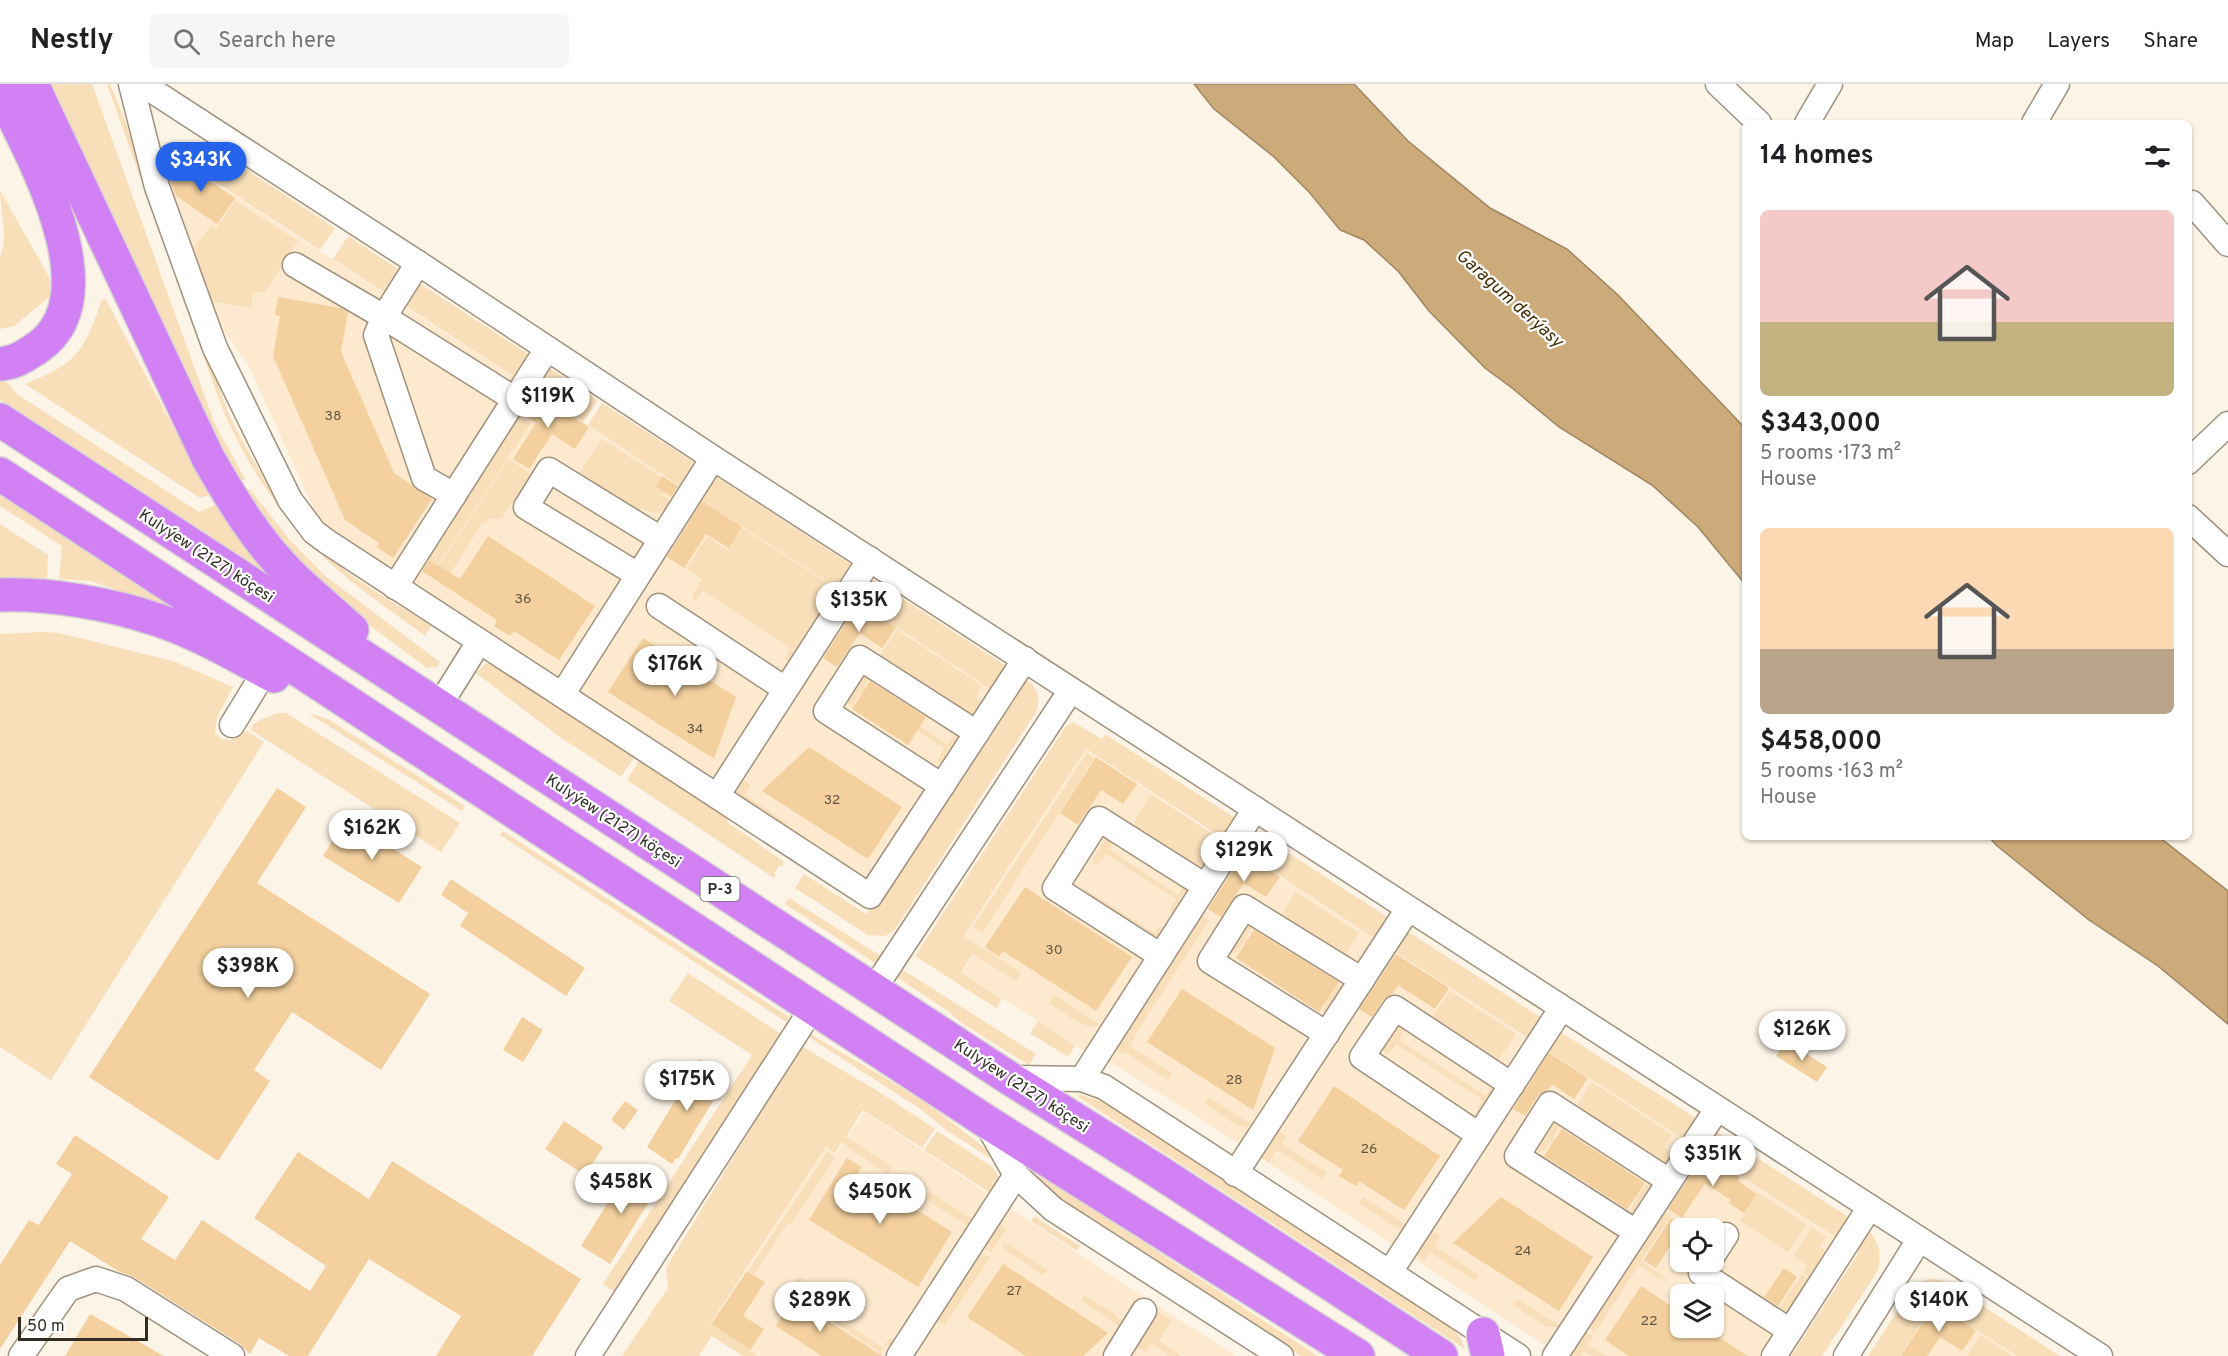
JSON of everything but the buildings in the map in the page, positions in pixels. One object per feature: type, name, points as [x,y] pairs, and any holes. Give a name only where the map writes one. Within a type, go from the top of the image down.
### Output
[{"type":"highway","points":[[32,84],[208,458],[230,497],[258,537],[292,576],[439,706]]},
{"type":"highway","points":[[0,90],[46,186],[62,228],[67,264],[68,296],[61,319],[47,341],[15,363],[0,364]]},
{"type":"highway","name":"Kulyýew (2127) köçesi","points":[[0,420],[1009,1078],[1159,1172],[1441,1356]]},
{"type":"highway","points":[[0,474],[136,561],[396,735],[490,794],[984,1120],[1358,1356]]},
{"type":"highway","points":[[0,595],[76,599],[158,620],[231,652],[297,689],[396,735]]},
{"type":"street","points":[[131,84],[157,187],[215,348],[290,500],[314,532],[870,896],[1025,659]]},
{"type":"street","points":[[142,84],[1561,1009],[2100,1356]]},
{"type":"street","points":[[1718,84],[1756,120]]},
{"type":"street","points":[[1809,120],[1830,84]]},
{"type":"street","points":[[2036,120],[2057,84]]},
{"type":"street","points":[[2192,202],[2228,244]]},
{"type":"street","points":[[418,263],[384,317],[376,335],[424,478],[454,495]]},
{"type":"street","points":[[295,265],[384,317],[516,400]]},
{"type":"street","points":[[395,587],[547,349]]},
{"type":"street","points":[[2192,458],[2228,424]]},
{"type":"street","points":[[562,695],[713,458]]},
{"type":"street","points":[[638,575],[526,507],[549,470],[661,539]]},
{"type":"street","points":[[2192,521],[2228,554]]},
{"type":"street","points":[[717,796],[870,559]]},
{"type":"street","points":[[658,606],[785,689]]},
{"type":"street","points":[[439,706],[479,642]]},
{"type":"street","points":[[942,786],[826,711],[843,684],[860,658],[976,733]]},
{"type":"street","points":[[232,725],[265,671]]},
{"type":"street","points":[[874,989],[1071,690]]},
{"type":"street","points":[[1082,1079],[1255,809]]},
{"type":"street","points":[[1161,956],[1055,888],[1100,819],[1205,886]]},
{"type":"street","points":[[1327,1034],[1210,961],[1244,907],[1362,981]]},
{"type":"street","points":[[1235,1174],[1408,909]]},
{"type":"street","points":[[588,1356],[813,1007]]},
{"type":"street","points":[[1479,1135],[1362,1057],[1395,1008],[1512,1085]]},
{"type":"street","points":[[1390,1272],[1561,1009]]},
{"type":"street","points":[[1009,1078],[1082,1079],[1104,1088],[1390,1272],[1486,1345],[1518,1356]]},
{"type":"street","points":[[1636,1232],[1517,1156],[1550,1104],[1670,1181]]},
{"type":"street","points":[[1555,1356],[1717,1108]]},
{"type":"street","points":[[984,1120],[1016,1175],[1053,1209],[1281,1356]]},
{"type":"street","points":[[899,1356],[1016,1175]]},
{"type":"street","points":[[1774,1356],[1870,1207]]},
{"type":"street","points":[[1846,1356],[1919,1240]]},
{"type":"street","points":[[1702,1272],[1790,1331]]},
{"type":"street","points":[[21,1356],[68,1289],[96,1279],[126,1288],[232,1356]]},
{"type":"street","points":[[1116,1356],[1144,1311]]},
{"type":"shaded area","points":[[46,84],[92,84],[214,422],[245,479],[236,483]]},
{"type":"shaded area","points":[[107,84],[110,84],[124,118],[227,410],[249,453],[289,513],[321,549],[361,582],[431,626],[425,636],[358,587],[318,551],[283,512],[252,468],[218,397]]},
{"type":"shaded area","points":[[218,151],[335,228],[320,250],[203,174]]},
{"type":"shaded area","points":[[181,161],[1011,701],[878,893],[324,532],[248,364],[203,304],[162,188]]},
{"type":"shaded area","points":[[0,190],[49,277],[52,287],[49,297],[14,326],[0,329],[0,257],[4,232]]},
{"type":"shaded area","points":[[235,201],[298,241],[265,292],[253,293],[251,308],[206,300],[190,252],[212,225],[216,228]]},
{"type":"shaded area","points":[[348,236],[401,271],[387,294],[333,259]]},
{"type":"shaded area","points":[[416,281],[534,358],[519,380],[401,303]]},
{"type":"shaded area","points":[[102,299],[106,300],[209,495],[200,498],[25,384],[57,369],[77,354],[90,332]]},
{"type":"shaded area","points":[[548,367],[598,400],[583,422],[533,389]]},
{"type":"shaded area","points":[[6,381],[17,394],[199,512],[222,502],[267,567],[264,572],[0,400],[0,382]]},
{"type":"shaded area","points":[[602,403],[695,463],[680,486],[588,425]]},
{"type":"shaded area","points":[[516,414],[531,423],[438,565],[424,556]]},
{"type":"shaded area","points":[[602,439],[670,483],[662,495],[673,502],[670,506],[655,513],[642,508],[636,518],[576,478]]},
{"type":"shaded area","points":[[509,459],[531,474],[501,519],[491,518],[482,524],[444,583],[433,575]]},
{"type":"shaded area","points":[[715,476],[852,565],[837,588],[700,499]]},
{"type":"shaded area","points":[[250,489],[289,539],[324,575],[440,662],[437,667],[427,668],[322,590],[241,493]]},
{"type":"shaded area","points":[[0,491],[190,616],[189,620],[91,581],[59,579],[62,546],[0,506]]},
{"type":"shaded area","points":[[0,524],[48,555],[47,579],[0,579]]},
{"type":"shaded area","points":[[742,528],[830,585],[823,596],[830,600],[789,662],[785,659],[791,648],[703,591],[695,601],[691,598],[702,579],[686,569],[707,537],[728,550]]},
{"type":"shaded area","points":[[868,576],[1006,666],[991,689],[853,598]]},
{"type":"shaded area","points":[[897,630],[982,686],[976,697],[985,703],[972,718],[880,658]]},
{"type":"shaded area","points":[[59,633],[173,661],[233,687],[217,717],[215,733],[221,739],[231,740],[247,731],[264,742],[51,1080],[0,1047],[0,634]]},
{"type":"shaded area","points":[[491,662],[639,750],[621,777],[557,735],[476,673]]},
{"type":"shaded area","points":[[864,675],[868,678],[863,690],[947,744],[956,733],[960,736],[956,744],[953,742],[945,754],[948,756],[945,762],[940,763],[938,760],[944,748],[860,694],[853,704],[848,705],[847,700]]},
{"type":"shaded area","points":[[1021,676],[1031,683],[1036,691],[1038,706],[1036,712],[894,931],[885,936],[868,935],[795,888],[804,874],[866,914],[891,876],[896,879],[1014,700],[1008,695]]},
{"type":"shaded area","points":[[277,713],[286,713],[460,823],[441,852],[251,730],[252,725]]},
{"type":"shaded area","points":[[308,713],[328,719],[465,806],[462,811]]},
{"type":"shaded area","points":[[1073,722],[1102,739],[1105,734],[1235,818],[1227,841],[1086,749],[964,936],[1021,973],[1016,981],[973,954],[961,972],[1002,999],[996,1008],[915,956],[1066,726]]},
{"type":"shaded area","points":[[1086,750],[1855,1251],[1787,1356],[1557,1356],[1548,1347],[1241,1145],[1117,1066],[1084,1051],[962,972],[980,946],[965,936]]},
{"type":"shaded area","points":[[644,753],[733,811],[727,822],[783,861],[783,866],[779,866],[774,873],[776,875],[774,878],[627,780]]},
{"type":"shaded area","points":[[1087,753],[1094,758],[982,933],[973,927]]},
{"type":"shaded area","points":[[737,776],[751,785],[745,795],[787,823],[783,830],[732,796]]},
{"type":"shaded area","points":[[1151,794],[1214,835],[1205,849],[1216,856],[1206,868],[1197,870],[1135,830],[1135,819]]},
{"type":"shaded area","points":[[503,831],[789,1017],[786,1022],[500,835]]},
{"type":"shaded area","points":[[1254,831],[1389,918],[1378,941],[1239,849]]},
{"type":"shaded area","points":[[1108,836],[1114,840],[1109,849],[1178,895],[1185,885],[1192,887],[1188,895],[1184,893],[1177,905],[1180,907],[1174,914],[1169,911],[1176,899],[1106,854],[1099,863],[1094,864],[1093,859]]},
{"type":"shaded area","points":[[1085,889],[1154,933],[1159,927],[1162,928],[1159,938],[1156,939],[1083,892]]},
{"type":"shaded area","points":[[1296,892],[1359,933],[1341,961],[1278,920]]},
{"type":"shaded area","points":[[789,898],[1036,1054],[1029,1065],[960,1022],[948,1011],[785,904]]},
{"type":"shaded area","points":[[1202,916],[1209,921],[1135,1034],[1128,1030]]},
{"type":"shaded area","points":[[1247,923],[1252,926],[1246,939],[1332,995],[1338,986],[1344,985],[1341,995],[1338,993],[1330,1005],[1333,1007],[1328,1014],[1323,1011],[1329,999],[1243,943],[1236,952],[1231,953],[1230,951]]},
{"type":"shaded area","points":[[1407,931],[1545,1020],[1531,1040],[1392,950]]},
{"type":"shaded area","points":[[688,973],[781,1034],[616,1293],[603,1284],[752,1055],[669,1001]]},
{"type":"shaded area","points":[[1450,991],[1516,1034],[1497,1062],[1431,1019]]},
{"type":"shaded area","points":[[1054,995],[1101,1025],[1088,1026],[1068,1016],[1049,1003]]},
{"type":"shaded area","points":[[1038,1021],[1075,1046],[1068,1057],[1030,1033]]},
{"type":"shaded area","points":[[1401,1024],[1406,1027],[1399,1040],[1486,1096],[1492,1087],[1497,1086],[1478,1115],[1477,1110],[1483,1100],[1396,1044],[1390,1053],[1385,1054],[1384,1049]]},
{"type":"shaded area","points":[[1123,1028],[1135,1036],[1129,1046],[1172,1073],[1168,1080],[1125,1052],[1123,1054],[1111,1046]]},
{"type":"shaded area","points":[[1559,1031],[1694,1117],[1695,1123],[1685,1140],[1546,1050]]},
{"type":"shaded area","points":[[812,1035],[924,1101],[985,1148],[993,1160],[946,1130],[922,1110],[807,1036]]},
{"type":"shaded area","points":[[801,1046],[876,1090],[935,1129],[922,1148],[863,1110],[846,1137],[892,1167],[888,1174],[842,1143],[835,1153],[826,1147],[710,1324],[758,1356],[743,1356],[712,1336],[699,1356],[622,1356],[668,1288],[666,1268]]},
{"type":"shaded area","points":[[1592,1082],[1672,1135],[1664,1147],[1674,1154],[1665,1167],[1576,1108]]},
{"type":"shaded area","points":[[1078,1094],[1106,1103],[1453,1329],[1465,1349],[1077,1096]]},
{"type":"shaded area","points":[[1209,1097],[1252,1125],[1240,1126],[1228,1120],[1205,1103]]},
{"type":"shaded area","points":[[865,1112],[1236,1356],[758,1356],[711,1325],[826,1148],[836,1154]]},
{"type":"shaded area","points":[[1555,1123],[1559,1126],[1553,1138],[1639,1194],[1646,1185],[1653,1186],[1649,1194],[1645,1193],[1638,1204],[1641,1207],[1635,1213],[1630,1211],[1637,1198],[1550,1142],[1544,1151],[1539,1152],[1538,1147]]},
{"type":"shaded area","points":[[1274,1128],[1286,1136],[1282,1144],[1327,1172],[1322,1179],[1277,1150],[1269,1162],[1257,1155]]},
{"type":"shaded area","points":[[1714,1130],[1847,1216],[1849,1218],[1838,1239],[1699,1149]]},
{"type":"shaded area","points":[[937,1131],[992,1167],[1002,1181],[995,1196],[924,1150]]},
{"type":"shaded area","points":[[827,1152],[835,1158],[791,1224],[788,1222],[754,1274],[749,1270]]},
{"type":"shaded area","points":[[1035,1175],[1051,1182],[1318,1356],[1301,1356],[1056,1198]]},
{"type":"shaded area","points":[[930,1192],[973,1220],[969,1227],[926,1199]]},
{"type":"shaded area","points":[[1758,1193],[1806,1224],[1788,1252],[1740,1221]]},
{"type":"shaded area","points":[[1363,1197],[1408,1226],[1403,1229],[1397,1228],[1359,1203]]},
{"type":"shaded area","points":[[1663,1211],[1671,1216],[1641,1261],[1664,1277],[1662,1280],[1639,1265],[1595,1332],[1587,1327]]},
{"type":"shaded area","points":[[1034,1216],[1080,1246],[1077,1251],[1031,1221]]},
{"type":"shaded area","points":[[996,1221],[1007,1229],[991,1252],[980,1245]]},
{"type":"shaded area","points":[[1812,1228],[1826,1237],[1819,1247],[1829,1253],[1812,1279],[1803,1273],[1807,1265],[1794,1256]]},
{"type":"shaded area","points":[[1429,1229],[1440,1236],[1434,1246],[1479,1275],[1475,1281],[1430,1252],[1424,1261],[1413,1253]]},
{"type":"shaded area","points":[[1867,1229],[1879,1249],[1877,1272],[1822,1356],[1791,1356],[1859,1252],[1855,1248]]},
{"type":"shaded area","points":[[1005,1242],[1047,1270],[1043,1275],[1002,1247]]},
{"type":"shaded area","points":[[980,1251],[990,1258],[945,1325],[935,1318]]},
{"type":"shaded area","points":[[1802,1274],[1812,1281],[1790,1312],[1778,1311]]},
{"type":"shaded area","points":[[799,1277],[803,1279],[797,1292],[883,1348],[889,1339],[895,1338],[892,1348],[887,1345],[878,1356],[880,1352],[794,1296],[788,1305],[782,1306],[781,1301]]},
{"type":"shaded area","points":[[1933,1279],[1944,1281],[2060,1356],[2017,1356],[1935,1303],[1900,1356],[1868,1356],[1913,1287],[1922,1281]]},
{"type":"shaded area","points":[[1084,1295],[1115,1314],[1122,1323],[1122,1328],[1081,1300]]},
{"type":"shaded area","points":[[1517,1299],[1562,1327],[1547,1327],[1513,1305]]},
{"type":"shaded area","points":[[1935,1303],[2016,1356],[1900,1356]]},
{"type":"shaded area","points":[[1155,1310],[1172,1320],[1159,1341],[1182,1356],[1170,1356],[1152,1344],[1146,1352],[1133,1344]]},
{"type":"shaded area","points":[[1582,1329],[1593,1336],[1588,1345],[1606,1356],[1593,1356],[1584,1351],[1581,1356],[1572,1356],[1567,1352]]},
{"type":"shaded area","points":[[1981,1335],[2012,1356],[1967,1356]]},
{"type":"water","name":"Garagum derýasy","points":[[1194,84],[1354,84],[1408,141],[1490,208],[1567,249],[1618,295],[1742,425],[1742,581],[1698,527],[1652,485],[1559,427],[1485,368],[1429,311],[1398,271],[1364,240],[1340,230],[1310,193],[1273,156],[1214,109]]},
{"type":"water","points":[[1992,840],[2163,840],[2228,891],[2228,1024],[2158,966],[2089,920]]}]
